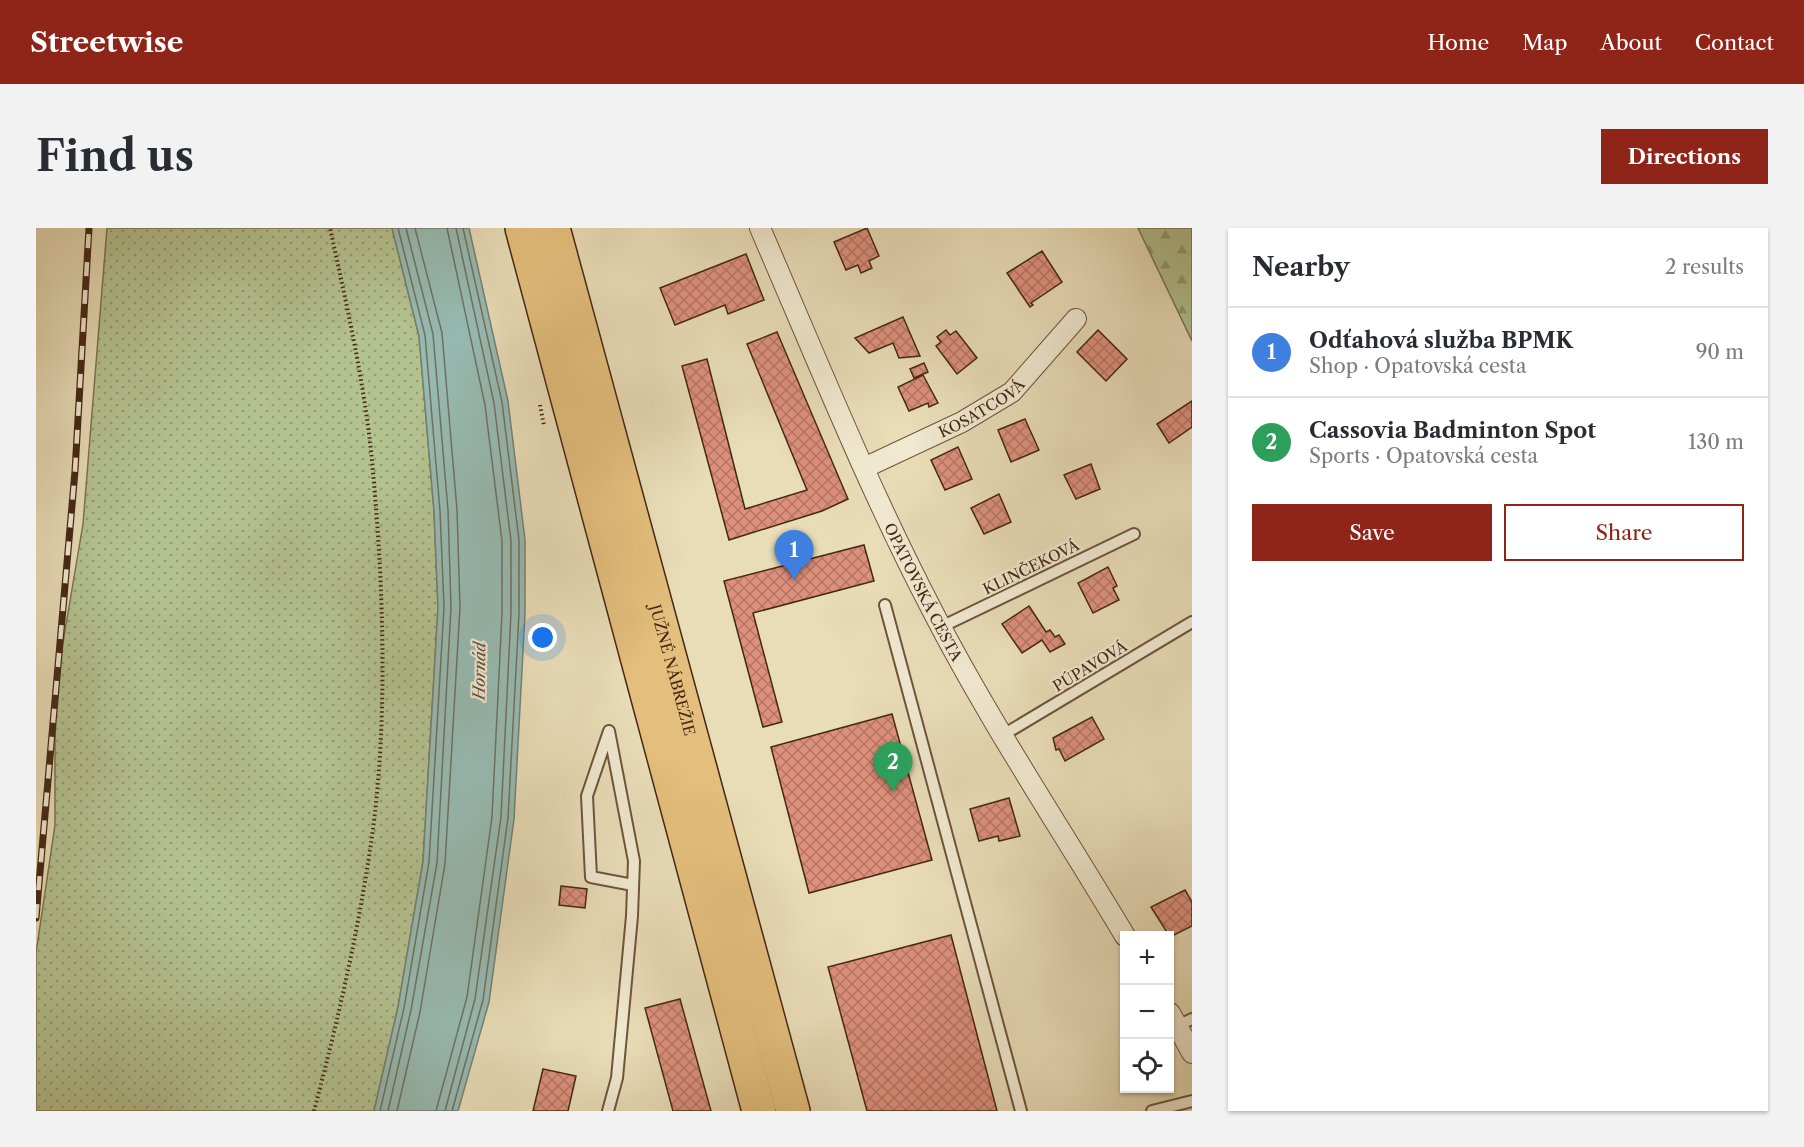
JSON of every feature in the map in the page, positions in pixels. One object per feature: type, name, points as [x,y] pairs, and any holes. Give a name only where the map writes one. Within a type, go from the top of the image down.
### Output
[{"type":"highway","points":[[522,228],[759,1111]]},
{"type":"highway","name":"JUŽNÉ NÁBREŽIE","points":[[553,228],[793,1111]]},
{"type":"street","name":"OPATOVSKÁ CESTA","points":[[760,228],[887,520],[940,627],[1122,931]]},
{"type":"street","name":"KOSATCOVÁ","points":[[864,468],[962,422],[1012,392],[1076,319]]},
{"type":"street","points":[[1179,1019],[1192,1053]]},
{"type":"lane","name":"KLINČEKOVÁ","points":[[940,627],[1134,534]]},
{"type":"lane","points":[[885,605],[1021,1111]]},
{"type":"lane","name":"PÚPAVOVÁ","points":[[1004,735],[1192,621]]},
{"type":"lane","points":[[608,1111],[617,1078],[633,885],[634,861],[609,731],[587,796],[591,877],[633,885]]},
{"type":"lane","points":[[1152,1111],[1192,1101]]},
{"type":"path","points":[[314,1111],[354,948],[372,834],[380,745],[378,539],[371,449],[358,363],[330,228]]},
{"type":"green space","points":[[107,228],[392,228],[419,336],[434,511],[438,607],[423,862],[398,1007],[374,1111],[36,1111],[36,953],[55,825],[55,690],[83,524]]},
{"type":"green space","points":[[1138,228],[1192,228],[1192,341]]},
{"type":"water","name":"Hornád","points":[[392,228],[469,228],[508,401],[525,540],[525,614],[514,819],[489,1002],[458,1111],[374,1111],[398,1007],[423,862],[438,607],[434,511],[419,336]]},
{"type":"building","points":[[867,228],[879,256],[869,261],[872,268],[861,273],[858,265],[846,270],[834,242]]},
{"type":"building","points":[[1042,251],[1062,282],[1031,303],[1033,305],[1030,307],[1007,273]]},
{"type":"building","points":[[746,254],[764,300],[728,314],[725,305],[675,325],[660,288]]},
{"type":"building","points":[[903,317],[920,356],[899,358],[893,343],[869,353],[855,338]]},
{"type":"building","points":[[946,330],[950,335],[956,331],[977,358],[957,374],[936,346],[941,342],[937,337]]},
{"type":"building","points":[[1098,330],[1127,359],[1106,381],[1077,352]]},
{"type":"building","points":[[777,332],[848,499],[822,511],[729,540],[682,366],[707,359],[745,509],[807,490],[747,344]]},
{"type":"building","points":[[924,363],[928,372],[914,378],[910,369]]},
{"type":"building","points":[[923,375],[938,403],[929,407],[928,403],[909,411],[898,387]]},
{"type":"building","points":[[1192,401],[1192,427],[1169,443],[1157,424]]},
{"type":"building","points":[[1025,419],[1039,450],[1011,462],[998,430]]},
{"type":"building","points":[[958,447],[972,479],[945,490],[931,460]]},
{"type":"building","points":[[1091,464],[1100,489],[1076,499],[1064,475]]},
{"type":"building","points":[[999,494],[1011,522],[984,534],[971,508]]},
{"type":"building","points":[[864,545],[874,581],[753,613],[782,722],[763,727],[724,581]]},
{"type":"building","points":[[1108,567],[1117,586],[1113,588],[1119,600],[1093,613],[1078,583]]},
{"type":"building","points":[[1029,606],[1046,632],[1050,630],[1055,637],[1059,635],[1065,644],[1050,652],[1042,640],[1022,653],[1002,624]]},
{"type":"building","points":[[892,714],[932,860],[809,893],[771,747]]},
{"type":"building","points":[[1092,717],[1104,739],[1065,761],[1059,749],[1056,750],[1053,738]]},
{"type":"building","points":[[1009,798],[1020,836],[999,841],[998,836],[979,841],[970,809]]},
{"type":"building","points":[[561,886],[587,889],[585,908],[559,905]]},
{"type":"building","points":[[1185,890],[1192,902],[1192,926],[1174,935],[1174,931],[1166,931],[1151,907]]},
{"type":"building","points":[[951,935],[997,1111],[867,1111],[828,967]]},
{"type":"building","points":[[680,999],[711,1111],[673,1111],[645,1008]]},
{"type":"building","points":[[543,1069],[576,1076],[568,1111],[533,1111]]},
{"type":"railway","points":[[36,918],[75,471],[89,228]]},
{"type":"place","name":"Odťahová služba BPMK","points":[[794,580]]},
{"type":"place","name":"Cassovia Badminton Spot","points":[[893,792]]}]
